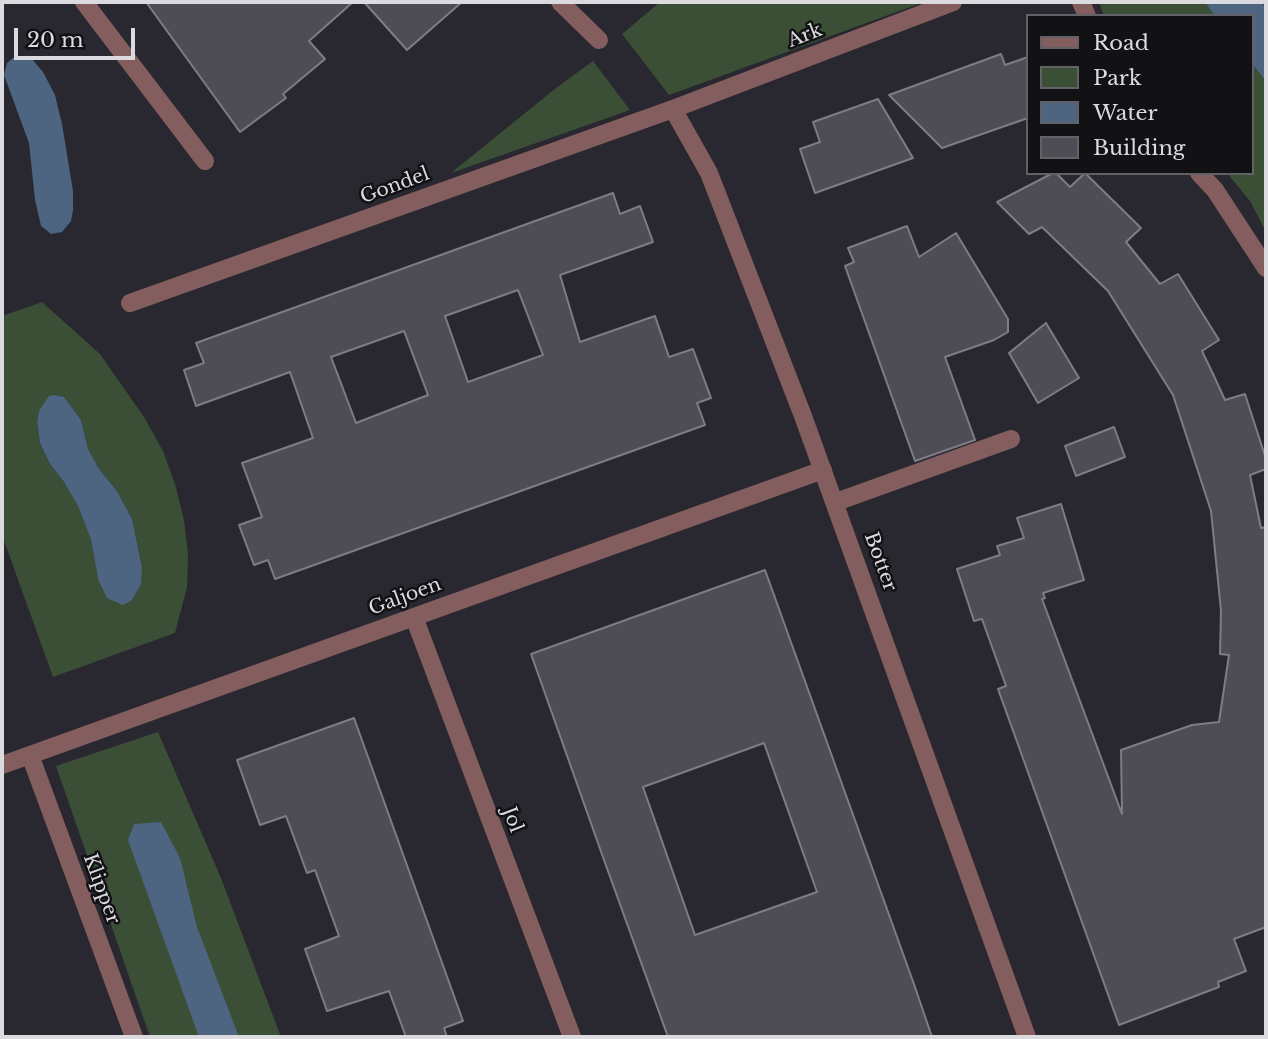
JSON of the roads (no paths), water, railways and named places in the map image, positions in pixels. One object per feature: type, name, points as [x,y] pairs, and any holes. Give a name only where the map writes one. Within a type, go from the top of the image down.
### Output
[{"type":"street","points":[[84,2],[205,161]]},
{"type":"street","points":[[560,2],[599,40]]},
{"type":"street","name":"Ark","points":[[673,109],[953,2]]},
{"type":"street","name":"Gondel","points":[[130,303],[673,109]]},
{"type":"street","name":"Botter","points":[[673,109],[709,173],[836,502],[1027,1037]]},
{"type":"street","points":[[1201,175],[1215,190],[1266,268]]},
{"type":"street","points":[[836,502],[1011,439]]},
{"type":"street","name":"Galjoen","points":[[2,765],[823,470]]},
{"type":"street","name":"Jol","points":[[414,617],[572,1037]]},
{"type":"street","name":"Klipper","points":[[30,755],[134,1037]]},
{"type":"water","points":[[1205,2],[1261,2],[1266,8],[1266,81],[1254,66],[1254,14],[1214,14]]},
{"type":"water","points":[[22,56],[31,58],[43,72],[55,95],[62,124],[73,191],[73,210],[71,221],[62,232],[51,234],[41,226],[35,200],[29,143],[4,75],[7,63]]},
{"type":"water","points":[[49,396],[64,397],[81,420],[88,449],[99,469],[117,491],[132,519],[142,567],[141,584],[132,600],[123,605],[107,598],[98,579],[91,540],[78,506],[50,464],[40,443],[37,421],[39,411]]},
{"type":"water","points":[[161,822],[180,858],[197,927],[239,1037],[199,1037],[128,840],[134,824]]}]
